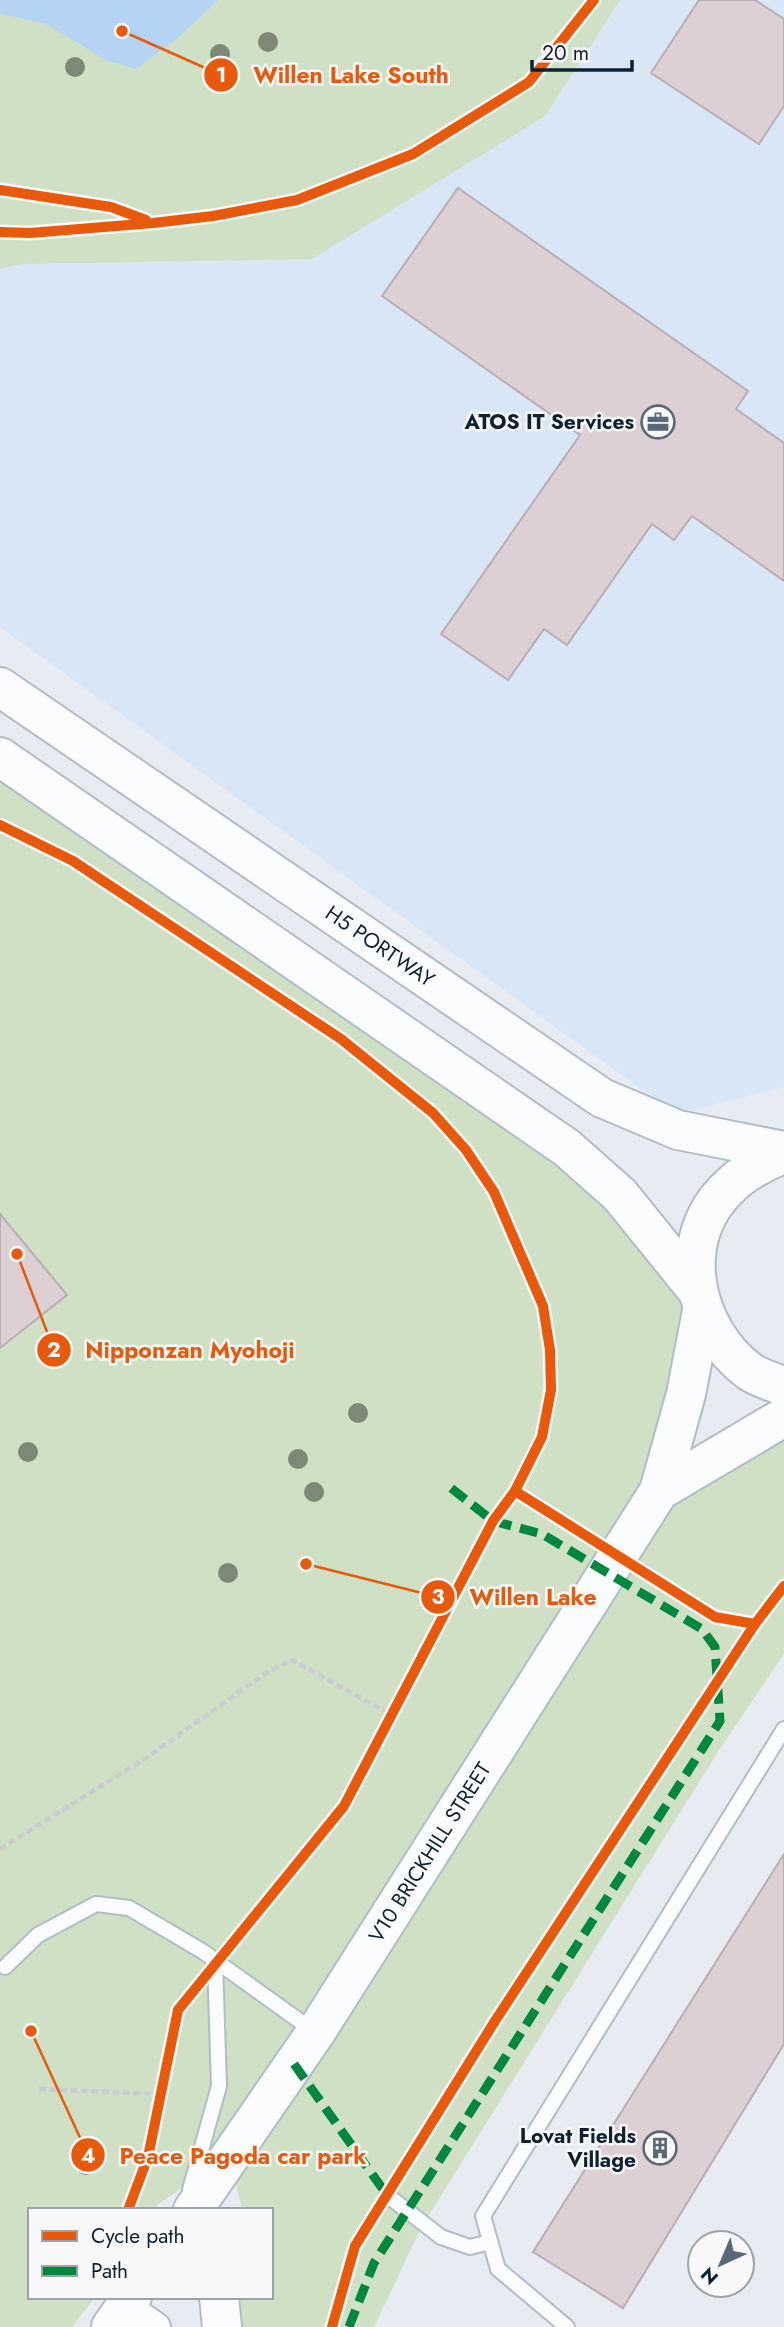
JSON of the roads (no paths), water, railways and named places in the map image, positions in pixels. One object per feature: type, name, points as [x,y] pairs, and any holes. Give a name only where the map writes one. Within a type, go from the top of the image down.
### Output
[{"type":"main road","name":"H5 PORTWAY","points":[[0,687],[602,1098],[678,1130],[784,1153]]},
{"type":"main road","points":[[0,757],[566,1149],[620,1195],[699,1300],[721,1346],[751,1373],[784,1386]]},
{"type":"main road","name":"V10 BRICKHILL STREET","points":[[194,2208],[316,2032],[659,1491],[686,1394],[699,1300],[696,1253],[706,1218],[726,1188],[754,1166],[784,1153]]},
{"type":"main road","name":"V10 BRICKHILL STREET","points":[[659,1491],[784,1417]]},
{"type":"main road","points":[[223,2208],[230,2157]]},
{"type":"main road","points":[[219,2299],[222,2327]]},
{"type":"lane","points":[[567,2327],[498,2269],[483,2216],[784,1729]]},
{"type":"lane","points":[[5,1967],[38,1935],[96,1904],[129,1908],[215,1961],[316,2032]]},
{"type":"lane","points":[[186,2208],[219,2086],[215,1961]]},
{"type":"lane","points":[[387,2195],[441,2237],[470,2247],[491,2242]]},
{"type":"water","points":[[0,0],[218,0],[178,38],[136,69],[106,60],[46,24],[0,14]]},
{"type":"place","name":"Willen Lake South","points":[[122,31]]},
{"type":"place","name":"ATOS IT Services","points":[[658,422]]},
{"type":"place","name":"Nipponzan Myohoji","points":[[17,1254]]},
{"type":"place","name":"Willen Lake","points":[[306,1564]]},
{"type":"place","name":"Peace Pagoda car park","points":[[31,2031]]},
{"type":"place","name":"Lovat Fields Village","points":[[660,2148]]}]
